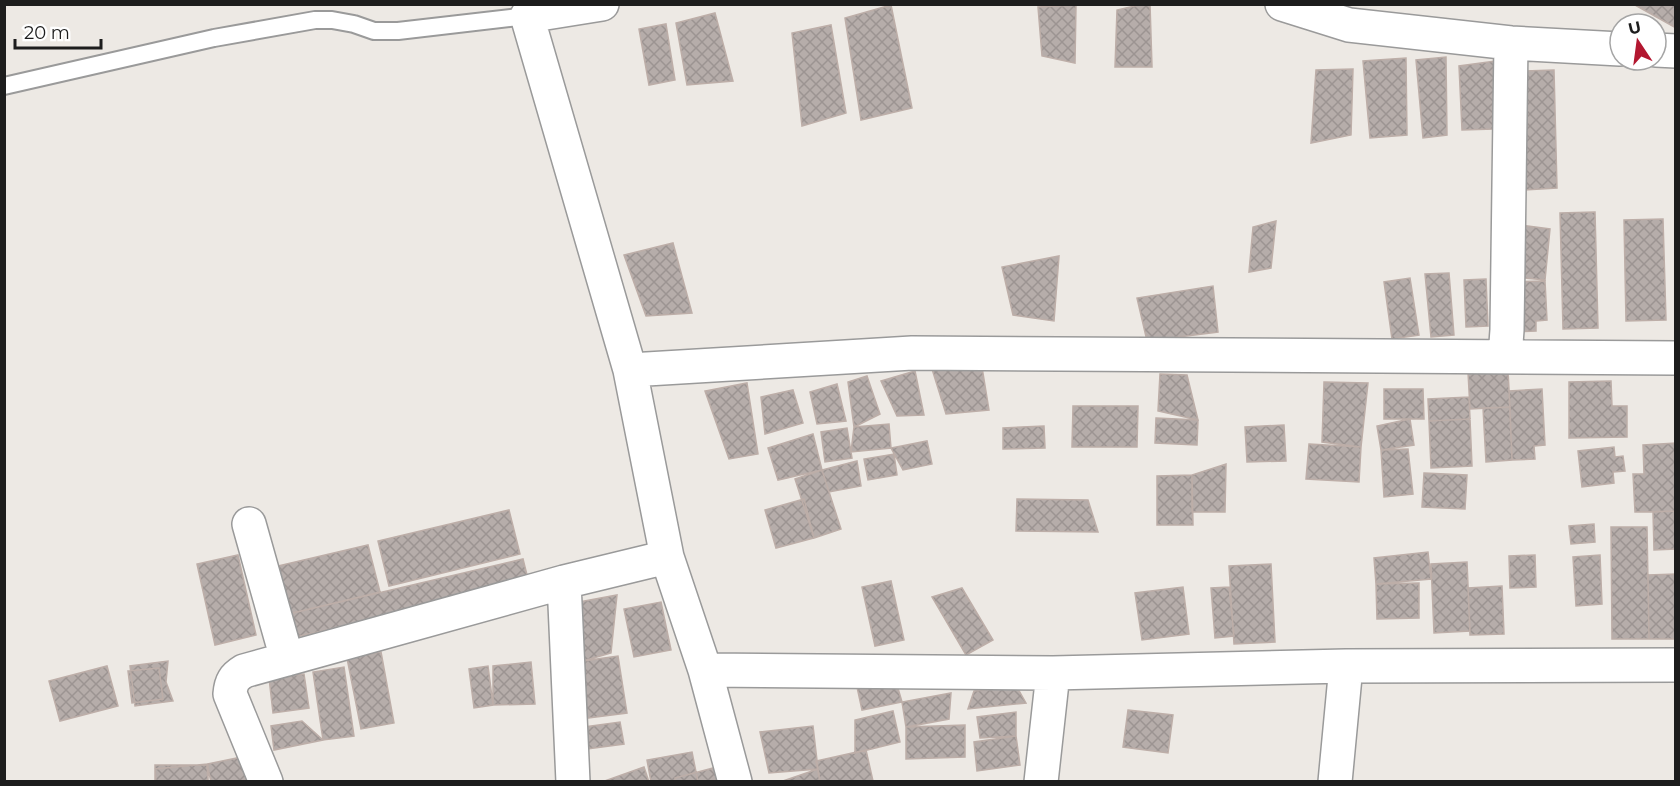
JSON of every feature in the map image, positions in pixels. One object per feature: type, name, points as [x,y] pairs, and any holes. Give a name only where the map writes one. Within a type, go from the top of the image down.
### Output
[{"type":"street","points":[[602,4],[527,16],[630,370],[667,557],[705,670],[735,782]]},
{"type":"street","points":[[1282,4],[1348,25],[1511,43],[1608,48]]},
{"type":"street","points":[[1505,357],[1511,43]]},
{"type":"street","points":[[630,370],[912,353],[1676,358]]},
{"type":"street","points":[[249,524],[287,658]]},
{"type":"street","points":[[266,782],[230,694],[231,682],[244,671],[564,582],[667,557]]},
{"type":"street","points":[[564,582],[573,782]]},
{"type":"street","points":[[705,670],[1053,673],[1346,666],[1676,665]]},
{"type":"street","points":[[1335,782],[1346,666]]},
{"type":"street","points":[[1041,782],[1053,673]]},
{"type":"lane","points":[[4,86],[214,38],[315,20],[354,24],[374,31],[398,31],[527,16]]},
{"type":"building","points":[[1150,4],[1152,67],[1115,67],[1117,10]]},
{"type":"building","points":[[1635,4],[1676,4],[1676,28],[1668,24],[1668,12],[1647,12]]},
{"type":"building","points":[[891,5],[912,108],[861,120],[845,18]]},
{"type":"building","points":[[1076,5],[1075,63],[1042,56],[1038,7]]},
{"type":"building","points":[[715,13],[733,81],[687,85],[676,23]]},
{"type":"building","points":[[666,24],[675,80],[649,85],[639,29]]},
{"type":"building","points":[[831,25],[846,113],[802,126],[792,33]]},
{"type":"building","points":[[1446,57],[1447,135],[1423,138],[1416,60]]},
{"type":"building","points":[[1406,58],[1407,135],[1370,138],[1363,61]]},
{"type":"building","points":[[1495,61],[1494,129],[1462,130],[1459,66]]},
{"type":"building","points":[[1353,69],[1351,135],[1311,143],[1316,70]]},
{"type":"building","points":[[1554,70],[1557,188],[1523,190],[1522,71]]},
{"type":"building","points":[[1595,212],[1598,328],[1563,329],[1560,213]]},
{"type":"building","points":[[1663,219],[1666,320],[1626,321],[1624,220]]},
{"type":"building","points":[[1276,221],[1271,268],[1249,272],[1253,227]]},
{"type":"building","points":[[1520,225],[1550,229],[1545,280],[1515,277]]},
{"type":"building","points":[[673,243],[692,313],[646,316],[624,255]]},
{"type":"building","points":[[1059,256],[1054,321],[1013,315],[1002,267]]},
{"type":"building","points":[[1449,273],[1454,335],[1431,337],[1425,274]]},
{"type":"building","points":[[1410,278],[1419,335],[1392,339],[1384,282]]},
{"type":"building","points":[[1486,279],[1488,326],[1466,327],[1464,280]]},
{"type":"building","points":[[1545,281],[1547,320],[1536,321],[1536,331],[1512,332],[1511,282]]},
{"type":"building","points":[[1213,286],[1218,332],[1147,341],[1137,298]]},
{"type":"building","points":[[982,367],[989,410],[946,414],[932,369]]},
{"type":"building","points":[[915,371],[924,415],[897,416],[881,381]]},
{"type":"building","points":[[1508,371],[1510,407],[1470,409],[1468,372]]},
{"type":"building","points":[[1160,374],[1187,375],[1198,420],[1158,411]]},
{"type":"building","points":[[867,376],[880,414],[854,427],[848,382]]},
{"type":"building","points":[[1611,381],[1612,406],[1627,406],[1627,437],[1569,438],[1569,382]]},
{"type":"building","points":[[1324,382],[1368,383],[1361,447],[1322,442]]},
{"type":"building","points":[[747,383],[758,454],[729,459],[705,391]]},
{"type":"building","points":[[837,384],[846,421],[817,424],[810,392]]},
{"type":"building","points":[[1384,389],[1423,389],[1424,419],[1384,419]]},
{"type":"building","points":[[1542,389],[1545,445],[1534,446],[1535,459],[1512,460],[1509,391]]},
{"type":"building","points":[[793,390],[803,423],[765,434],[761,397]]},
{"type":"building","points":[[1469,397],[1470,419],[1429,421],[1428,399]]},
{"type":"building","points":[[1073,406],[1138,406],[1137,447],[1072,447]]},
{"type":"building","points":[[1510,407],[1512,460],[1486,462],[1483,408]]},
{"type":"building","points":[[1156,418],[1198,420],[1197,445],[1155,443]]},
{"type":"building","points":[[1410,419],[1414,445],[1381,450],[1377,426]]},
{"type":"building","points":[[1470,419],[1472,466],[1431,468],[1429,421]]},
{"type":"building","points":[[889,424],[891,448],[851,452],[854,427]]},
{"type":"building","points":[[1284,425],[1286,461],[1247,462],[1245,427]]},
{"type":"building","points":[[1044,426],[1045,448],[1003,449],[1003,428]]},
{"type":"building","points":[[847,428],[852,458],[825,462],[821,432]]},
{"type":"building","points":[[813,434],[822,470],[778,480],[768,448]]},
{"type":"building","points":[[927,441],[932,464],[903,470],[891,448]]},
{"type":"building","points":[[1676,443],[1676,511],[1635,512],[1633,474],[1644,474],[1643,445]]},
{"type":"building","points":[[1309,444],[1361,447],[1359,482],[1306,479]]},
{"type":"building","points":[[1614,447],[1615,457],[1623,456],[1625,471],[1613,472],[1614,483],[1582,487],[1578,451]]},
{"type":"building","points":[[1408,449],[1413,494],[1384,497],[1381,450]]},
{"type":"building","points":[[894,454],[897,475],[868,480],[864,459]]},
{"type":"building","points":[[857,461],[861,486],[829,492],[822,470]]},
{"type":"building","points":[[1226,464],[1225,512],[1192,512],[1192,475]]},
{"type":"building","points":[[822,470],[841,529],[814,538],[795,479]]},
{"type":"building","points":[[1424,473],[1467,475],[1465,509],[1422,507]]},
{"type":"building","points":[[1192,475],[1193,525],[1157,525],[1157,476]]},
{"type":"building","points":[[804,499],[814,538],[776,548],[765,510]]},
{"type":"building","points":[[1017,499],[1088,500],[1098,532],[1016,531]]},
{"type":"building","points":[[509,510],[520,554],[389,586],[378,541]]},
{"type":"building","points":[[1676,511],[1676,549],[1654,550],[1653,512]]},
{"type":"building","points":[[1594,524],[1595,542],[1571,544],[1569,526]]},
{"type":"building","points":[[1611,527],[1647,527],[1649,639],[1612,639]]},
{"type":"building","points":[[368,545],[380,592],[276,617],[265,569]]},
{"type":"building","points":[[1428,552],[1431,579],[1376,584],[1374,558]]},
{"type":"building","points":[[238,555],[256,635],[215,645],[197,564]]},
{"type":"building","points":[[1535,555],[1536,587],[1510,588],[1509,556]]},
{"type":"building","points":[[1600,555],[1602,604],[1576,606],[1573,557]]},
{"type":"building","points":[[523,559],[529,583],[283,640],[276,617]]},
{"type":"building","points":[[1467,562],[1470,631],[1434,633],[1431,564]]},
{"type":"building","points":[[1271,564],[1275,642],[1234,644],[1229,566]]},
{"type":"building","points":[[1676,574],[1676,639],[1649,639],[1648,575]]},
{"type":"building","points":[[891,581],[904,640],[875,646],[862,587]]},
{"type":"building","points":[[1419,583],[1419,618],[1377,619],[1376,584]]},
{"type":"building","points":[[1502,586],[1504,634],[1470,635],[1468,588]]},
{"type":"building","points":[[1183,587],[1189,634],[1142,640],[1135,593]]},
{"type":"building","points":[[1229,587],[1234,636],[1215,638],[1211,588]]},
{"type":"building","points":[[962,588],[993,640],[966,655],[932,597]]},
{"type":"building","points":[[617,595],[611,653],[583,661],[573,603]]},
{"type":"building","points":[[661,602],[671,650],[634,657],[624,609]]},
{"type":"building","points":[[381,652],[394,723],[361,729],[347,658]]},
{"type":"building","points":[[618,656],[627,713],[581,719],[578,680],[586,678],[583,661]]},
{"type":"building","points":[[168,661],[166,682],[173,701],[135,706],[130,666]]},
{"type":"building","points":[[531,662],[535,704],[493,705],[493,666]]},
{"type":"building","points":[[107,666],[118,706],[60,721],[49,681]]},
{"type":"building","points":[[488,666],[493,705],[474,708],[469,669]]},
{"type":"building","points":[[344,667],[354,736],[323,740],[313,672]]},
{"type":"building","points":[[159,668],[163,699],[132,703],[128,671]]},
{"type":"building","points":[[304,674],[309,708],[273,713],[269,678]]},
{"type":"building","points":[[895,678],[902,702],[862,710],[857,687]]},
{"type":"building","points":[[1017,687],[1026,703],[968,709],[974,691]]},
{"type":"building","points":[[951,693],[949,719],[906,727],[902,702]]},
{"type":"building","points":[[1128,710],[1173,715],[1168,753],[1123,747]]},
{"type":"building","points":[[893,711],[900,742],[855,753],[855,720]]},
{"type":"building","points":[[1016,712],[1016,736],[980,738],[977,717]]},
{"type":"building","points":[[302,721],[323,740],[274,750],[271,726]]},
{"type":"building","points":[[620,722],[624,744],[580,750],[577,728]]},
{"type":"building","points":[[965,725],[965,757],[906,759],[906,727]]},
{"type":"building","points":[[813,726],[818,769],[769,773],[760,732]]},
{"type":"building","points":[[1016,736],[1020,765],[977,771],[974,742]]},
{"type":"building","points":[[866,750],[873,781],[820,782],[816,761]]},
{"type":"building","points":[[692,752],[698,782],[651,782],[647,760]]},
{"type":"building","points":[[242,757],[247,782],[211,782],[207,764]]},
{"type":"building","points":[[207,764],[208,782],[156,782],[155,769]]},
{"type":"building","points":[[155,765],[208,765],[208,782],[155,782]]},
{"type":"building","points":[[644,767],[649,782],[602,782]]},
{"type":"building","points":[[717,767],[721,782],[676,782],[675,778]]},
{"type":"building","points":[[818,769],[820,782],[780,782]]}]
